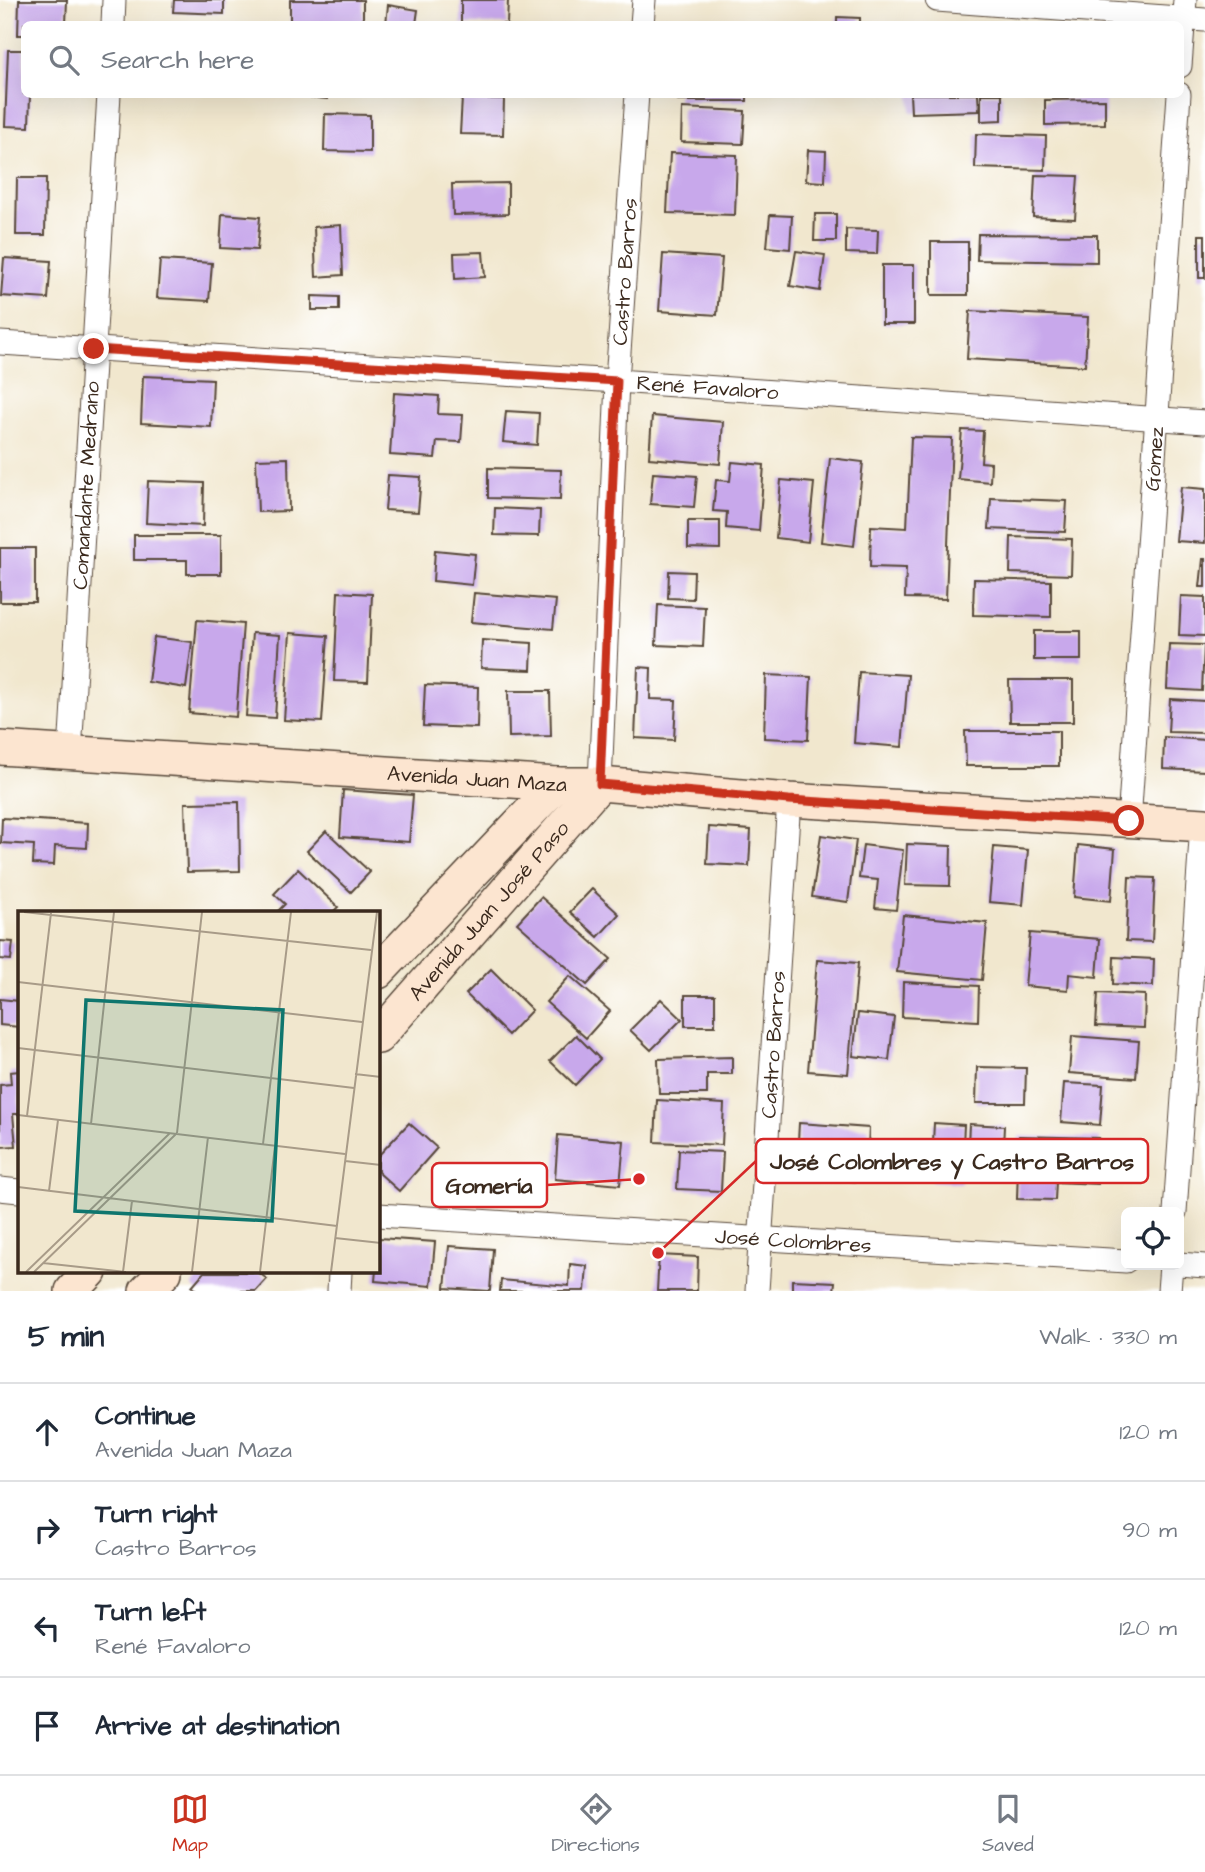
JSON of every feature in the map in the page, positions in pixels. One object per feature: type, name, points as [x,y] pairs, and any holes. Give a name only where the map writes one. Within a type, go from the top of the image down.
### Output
[{"type":"main road","name":"Avenida Juan Maza","points":[[0,748],[557,784],[600,784],[789,800],[1204,825]]},
{"type":"main road","name":"Avenida Juan José Paso","points":[[380,970],[557,784]]},
{"type":"main road","name":"Avenida Juan José Paso","points":[[380,1035],[600,784]]},
{"type":"main road","points":[[72,1291],[88,1274]]},
{"type":"main road","points":[[146,1291],[163,1274]]},
{"type":"street","points":[[113,21],[114,0]]},
{"type":"street","points":[[642,21],[644,0]]},
{"type":"street","points":[[937,0],[1191,13],[1184,50]]},
{"type":"street","name":"Comandante Medrano","points":[[70,753],[108,98]]},
{"type":"street","name":"Castro Barros","points":[[600,784],[617,381],[637,98]]},
{"type":"street","name":"Gómez","points":[[1129,821],[1178,98]]},
{"type":"street","name":"René Favaloro","points":[[0,342],[1205,422]]},
{"type":"street","name":"Castro Barros","points":[[757,1291],[789,800]]},
{"type":"street","points":[[1175,1207],[1204,825]]},
{"type":"street","points":[[0,1189],[18,1191]]},
{"type":"street","name":"José Colombres","points":[[380,1215],[1121,1261]]},
{"type":"street","points":[[1184,1264],[1205,1266]]},
{"type":"street","points":[[1169,1291],[1171,1270]]},
{"type":"building","points":[[19,0],[67,0],[66,21],[21,21],[21,35],[18,35]]},
{"type":"building","points":[[174,0],[224,0],[224,14],[173,12]]},
{"type":"building","points":[[290,0],[363,0],[363,21],[290,21]]},
{"type":"building","points":[[461,0],[508,0],[507,21],[461,21]]},
{"type":"building","points":[[388,5],[418,10],[416,21],[386,21]]},
{"type":"building","points":[[837,17],[860,18],[860,21],[837,21]]},
{"type":"building","points":[[8,50],[21,50],[21,98],[30,98],[29,127],[5,126]]},
{"type":"building","points":[[462,98],[504,99],[503,135],[460,134]]},
{"type":"building","points":[[678,98],[747,98],[747,101],[678,101]]},
{"type":"building","points":[[910,98],[978,98],[979,111],[911,113]]},
{"type":"building","points":[[981,98],[1002,98],[1002,120],[981,121]]},
{"type":"building","points":[[1105,99],[1105,124],[1045,125],[1045,100]]},
{"type":"building","points":[[682,108],[745,111],[743,144],[681,142]]},
{"type":"building","points":[[325,114],[370,115],[370,152],[324,151]]},
{"type":"building","points":[[976,134],[1046,136],[1045,170],[975,168]]},
{"type":"building","points":[[808,150],[826,151],[825,182],[806,181]]},
{"type":"building","points":[[670,153],[737,155],[735,215],[667,213]]},
{"type":"building","points":[[1035,175],[1078,176],[1075,219],[1033,217]]},
{"type":"building","points":[[17,178],[46,178],[45,235],[16,235]]},
{"type":"building","points":[[508,183],[508,214],[453,215],[452,184]]},
{"type":"building","points":[[222,214],[260,217],[257,250],[220,248]]},
{"type":"building","points":[[815,214],[836,214],[836,241],[814,241]]},
{"type":"building","points":[[770,215],[792,216],[790,249],[767,247]]},
{"type":"building","points":[[341,225],[343,275],[316,277],[314,227]]},
{"type":"building","points":[[846,229],[878,230],[877,254],[846,253]]},
{"type":"building","points":[[978,234],[1097,235],[1097,262],[977,260]]},
{"type":"building","points":[[1199,235],[1205,235],[1205,278],[1199,278]]},
{"type":"building","points":[[931,242],[968,242],[968,295],[931,295]]},
{"type":"building","points":[[796,251],[825,255],[820,291],[790,286]]},
{"type":"building","points":[[483,252],[485,277],[455,279],[454,253]]},
{"type":"building","points":[[663,254],[722,258],[717,315],[659,311]]},
{"type":"building","points":[[4,258],[51,261],[48,299],[1,296]]},
{"type":"building","points":[[160,260],[212,263],[209,301],[157,298]]},
{"type":"building","points":[[882,265],[914,265],[914,324],[882,324]]},
{"type":"building","points":[[312,296],[339,297],[339,310],[312,310]]},
{"type":"building","points":[[970,311],[1088,317],[1085,366],[967,359]]},
{"type":"building","points":[[143,376],[213,379],[211,427],[141,423]]},
{"type":"building","points":[[394,393],[439,396],[438,414],[463,415],[461,442],[437,441],[435,458],[390,455]]},
{"type":"building","points":[[506,411],[539,413],[537,445],[503,442]]},
{"type":"building","points":[[652,416],[723,422],[720,464],[649,458]]},
{"type":"building","points":[[962,430],[983,431],[981,462],[991,463],[990,482],[958,479]]},
{"type":"building","points":[[911,437],[952,438],[946,599],[905,598],[906,568],[870,567],[871,526],[907,528]]},
{"type":"building","points":[[288,458],[289,511],[258,512],[256,459]]},
{"type":"building","points":[[830,458],[863,462],[854,546],[821,542]]},
{"type":"building","points":[[732,462],[764,465],[759,531],[726,528],[727,512],[713,511],[716,480],[730,481]]},
{"type":"building","points":[[488,468],[561,470],[560,500],[488,498]]},
{"type":"building","points":[[653,473],[697,476],[694,507],[650,504]]},
{"type":"building","points":[[388,475],[421,477],[418,512],[385,510]]},
{"type":"building","points":[[781,480],[814,483],[808,542],[776,538]]},
{"type":"building","points":[[148,481],[204,483],[203,526],[146,523]]},
{"type":"building","points":[[1181,487],[1205,489],[1205,543],[1176,541]]},
{"type":"building","points":[[991,498],[1067,501],[1065,532],[989,529]]},
{"type":"building","points":[[495,508],[540,510],[539,536],[494,535]]},
{"type":"building","points":[[688,521],[720,521],[720,549],[688,548]]},
{"type":"building","points":[[134,535],[221,535],[221,574],[187,574],[187,560],[134,560]]},
{"type":"building","points":[[1011,537],[1072,539],[1071,575],[1010,573]]},
{"type":"building","points":[[0,548],[35,548],[35,602],[0,602]]},
{"type":"building","points":[[435,550],[475,554],[472,585],[433,581]]},
{"type":"building","points":[[1203,559],[1205,587],[1200,587]]},
{"type":"building","points":[[669,571],[694,572],[693,599],[668,598]]},
{"type":"building","points":[[974,579],[1051,581],[1051,617],[973,615]]},
{"type":"building","points":[[338,592],[372,594],[368,682],[334,681]]},
{"type":"building","points":[[474,593],[556,600],[553,629],[471,622]]},
{"type":"building","points":[[1181,596],[1205,597],[1205,636],[1179,635]]},
{"type":"building","points":[[658,605],[705,607],[703,647],[656,645]]},
{"type":"building","points":[[197,620],[243,624],[236,717],[189,713]]},
{"type":"building","points":[[1034,631],[1081,631],[1081,660],[1034,660]]},
{"type":"building","points":[[252,633],[280,635],[275,718],[246,716]]},
{"type":"building","points":[[290,633],[328,636],[322,722],[284,720]]},
{"type":"building","points":[[154,637],[192,642],[186,688],[148,682]]},
{"type":"building","points":[[482,640],[532,643],[531,670],[481,668]]},
{"type":"building","points":[[1169,644],[1204,645],[1202,691],[1167,689]]},
{"type":"building","points":[[638,667],[651,668],[650,699],[676,700],[674,740],[635,738]]},
{"type":"building","points":[[859,672],[908,675],[902,747],[854,743]]},
{"type":"building","points":[[766,675],[811,677],[808,740],[764,738]]},
{"type":"building","points":[[1009,680],[1073,680],[1073,722],[1010,722]]},
{"type":"building","points":[[425,685],[478,687],[477,728],[423,726]]},
{"type":"building","points":[[508,691],[550,691],[551,736],[509,737]]},
{"type":"building","points":[[1170,699],[1205,701],[1205,733],[1168,732]]},
{"type":"building","points":[[965,731],[1059,731],[1059,766],[966,766]]},
{"type":"building","points":[[1164,737],[1205,740],[1205,771],[1163,769]]},
{"type":"building","points":[[343,790],[413,795],[409,842],[340,837]]},
{"type":"building","points":[[239,802],[240,871],[187,872],[185,803]]},
{"type":"building","points":[[2,818],[88,823],[87,848],[55,846],[54,865],[33,864],[34,845],[1,843]]},
{"type":"building","points":[[709,827],[751,830],[749,866],[707,864]]},
{"type":"building","points":[[326,831],[370,872],[351,892],[307,851]]},
{"type":"building","points":[[821,835],[856,840],[848,902],[812,897]]},
{"type":"building","points":[[907,844],[951,846],[950,886],[905,885]]},
{"type":"building","points":[[863,845],[903,850],[896,910],[875,908],[878,880],[859,878]]},
{"type":"building","points":[[1078,845],[1115,849],[1111,901],[1074,897]]},
{"type":"building","points":[[994,847],[1028,850],[1023,905],[989,902]]},
{"type":"building","points":[[298,869],[338,907],[334,911],[278,911],[285,904],[274,894]]},
{"type":"building","points":[[1129,877],[1155,878],[1152,942],[1126,941]]},
{"type":"building","points":[[592,889],[619,914],[598,937],[570,912]]},
{"type":"building","points":[[541,897],[611,959],[587,985],[517,923]]},
{"type":"building","points":[[903,915],[987,923],[982,980],[897,972]]},
{"type":"building","points":[[1030,933],[1100,939],[1097,977],[1069,974],[1068,990],[1025,986]]},
{"type":"building","points":[[0,941],[13,942],[11,960],[0,959]]},
{"type":"building","points":[[1114,957],[1154,959],[1153,986],[1113,984]]},
{"type":"building","points":[[817,960],[858,963],[848,1074],[808,1071]]},
{"type":"building","points":[[491,969],[532,1010],[508,1035],[466,994]]},
{"type":"building","points":[[570,976],[610,1011],[586,1038],[546,1002]]},
{"type":"building","points":[[903,982],[979,986],[978,1021],[902,1017]]},
{"type":"building","points":[[1098,993],[1145,995],[1144,1028],[1096,1026]]},
{"type":"building","points":[[685,995],[715,995],[715,1026],[685,1026]]},
{"type":"building","points":[[0,999],[18,1001],[18,1027],[0,1025]]},
{"type":"building","points":[[661,999],[682,1019],[651,1050],[630,1030]]},
{"type":"building","points":[[858,1013],[894,1017],[889,1060],[853,1056]]},
{"type":"building","points":[[576,1035],[600,1059],[575,1085],[550,1061]]},
{"type":"building","points":[[1072,1036],[1139,1041],[1136,1078],[1069,1073]]},
{"type":"building","points":[[732,1057],[732,1074],[707,1074],[707,1094],[659,1094],[658,1059]]},
{"type":"building","points":[[977,1067],[1026,1068],[1025,1103],[976,1103]]},
{"type":"building","points":[[18,1071],[18,1114],[13,1114],[16,1146],[0,1147],[0,1085],[11,1084],[10,1072]]},
{"type":"building","points":[[1064,1083],[1103,1085],[1100,1125],[1061,1122]]},
{"type":"building","points":[[657,1100],[724,1104],[722,1145],[655,1142]]},
{"type":"building","points":[[409,1123],[437,1148],[399,1191],[380,1174],[380,1154]]},
{"type":"building","points":[[799,1123],[869,1128],[866,1182],[796,1178]]},
{"type":"building","points":[[934,1123],[964,1125],[961,1183],[931,1181]]},
{"type":"building","points":[[969,1124],[1004,1126],[1002,1168],[967,1166]]},
{"type":"building","points":[[558,1135],[624,1141],[620,1185],[555,1179]]},
{"type":"building","points":[[1019,1136],[1099,1138],[1098,1184],[1056,1182],[1055,1200],[1017,1199]]},
{"type":"building","points":[[679,1150],[723,1152],[721,1191],[677,1189]]},
{"type":"building","points":[[380,1238],[435,1242],[431,1286],[375,1281],[376,1274],[380,1274]]},
{"type":"building","points":[[449,1246],[493,1249],[490,1291],[445,1288]]},
{"type":"building","points":[[659,1255],[698,1257],[697,1291],[657,1291]]},
{"type":"building","points":[[570,1264],[587,1266],[585,1291],[500,1291],[501,1280],[569,1286]]},
{"type":"building","points":[[202,1274],[261,1274],[267,1279],[256,1291],[197,1291],[192,1286]]},
{"type":"building","points":[[792,1280],[835,1282],[834,1291],[792,1291]]},
{"type":"place","name":"Gomería","points":[[639,1179]]},
{"type":"place","name":"José Colombres y Castro Barros","points":[[658,1253]]},
{"type":"route","points":[[94,349],[617,381],[600,784],[789,800],[1129,821]]}]
